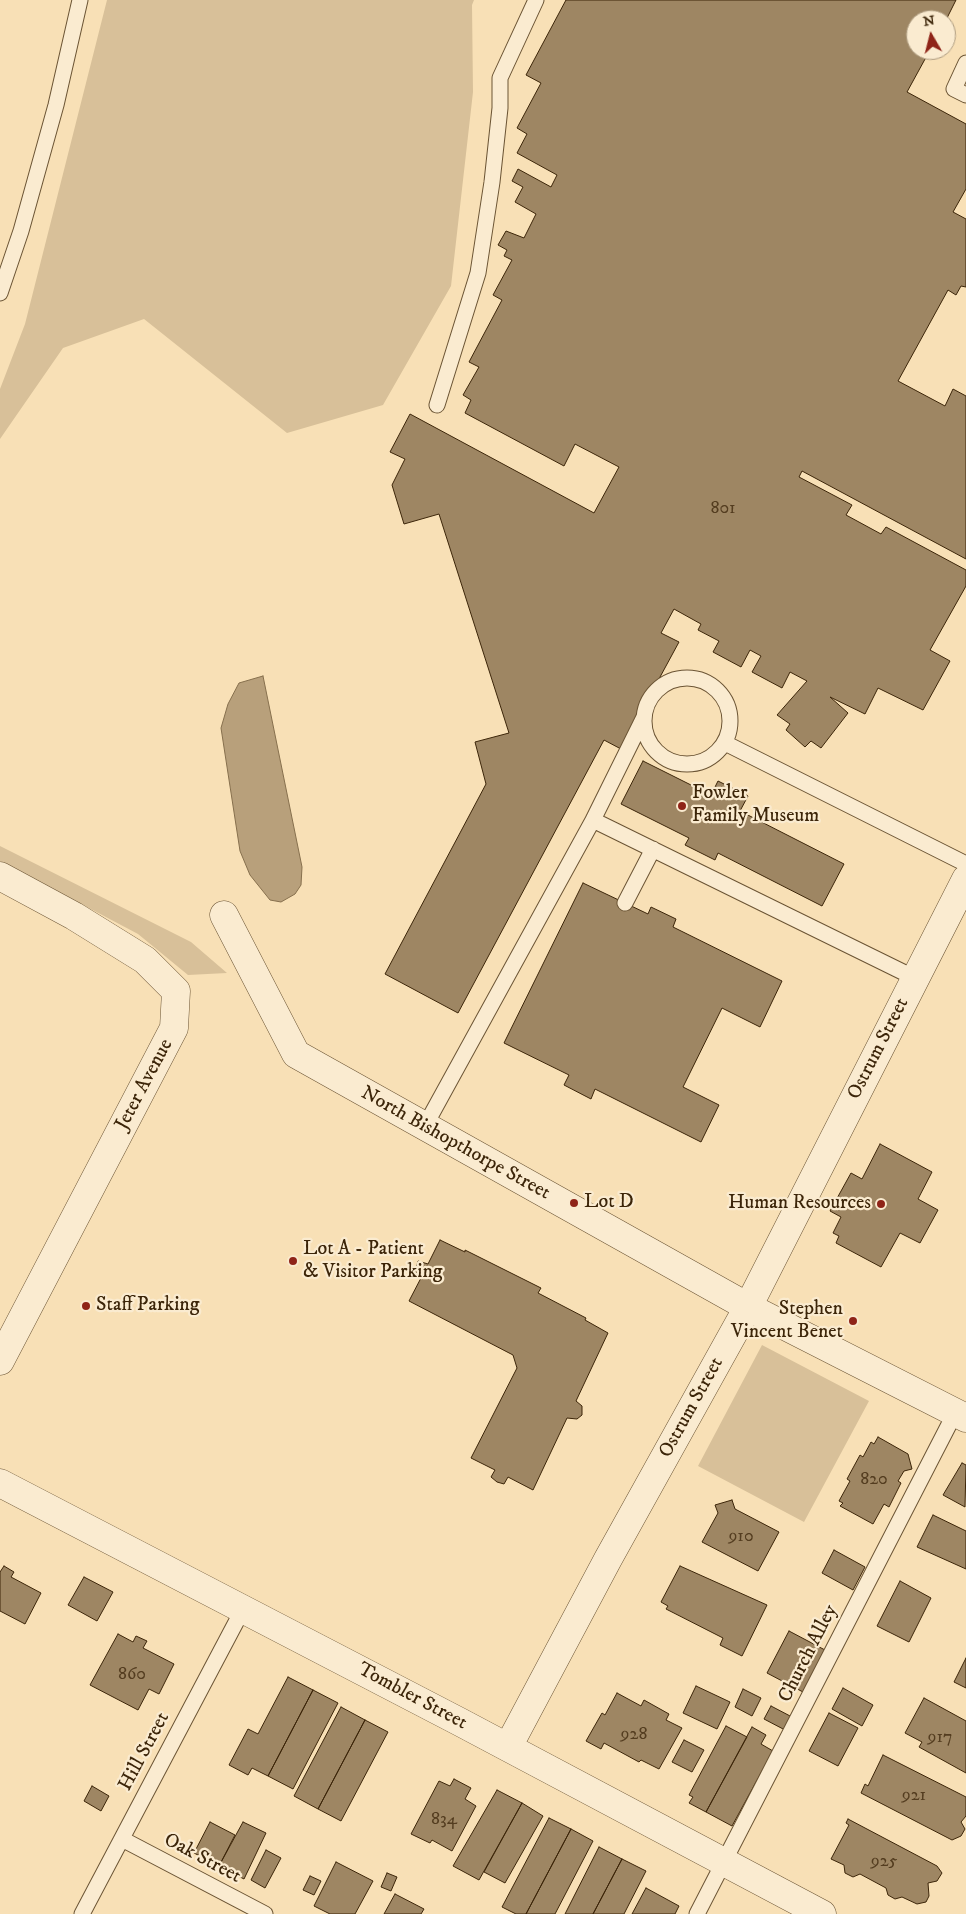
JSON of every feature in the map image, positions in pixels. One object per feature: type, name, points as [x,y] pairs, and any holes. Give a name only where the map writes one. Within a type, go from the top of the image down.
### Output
[{"type":"street","name":"Jeter Avenue","points":[[0,876],[74,916],[145,960],[176,991],[174,1028],[0,1361]]},
{"type":"street","name":"Ostrum Street","points":[[508,1748],[608,1559],[748,1307],[966,879]]},
{"type":"street","name":"North Bishopthorpe Street","points":[[224,915],[296,1054],[748,1307],[961,1416]]},
{"type":"street","name":"Tombler Street","points":[[0,1483],[822,1914]]},
{"type":"lane","points":[[0,293],[21,231],[49,132],[80,0]]},
{"type":"lane","points":[[437,405],[478,273],[492,182],[500,108],[500,78],[536,0]]},
{"type":"lane","points":[[966,63],[954,89],[966,95]]},
{"type":"lane","points":[[424,1126],[593,820],[644,717],[648,703],[657,691],[668,683],[681,678],[695,678],[708,683],[719,691],[727,703],[731,716],[730,730],[725,743],[716,754],[703,762],[688,764],[674,763],[661,756],[651,745],[645,732],[644,717]]},
{"type":"lane","points":[[725,743],[966,864]]},
{"type":"lane","points":[[593,820],[915,978]]},
{"type":"lane","points":[[625,903],[652,849]]},
{"type":"lane","name":"Church Alley","points":[[697,1914],[961,1416]]},
{"type":"lane","name":"Hill Street","points":[[82,1914],[243,1609]]},
{"type":"lane","name":"Oak Street","points":[[122,1839],[265,1914]]},
{"type":"shaded area","points":[[107,0],[474,0],[472,5],[473,92],[451,286],[383,405],[287,433],[144,319],[63,348],[0,439],[0,389],[25,324]]},
{"type":"shaded area","points":[[263,676],[302,867],[301,885],[295,894],[281,902],[270,900],[250,875],[240,851],[221,728],[228,704],[239,683]]},
{"type":"shaded area","points":[[0,846],[191,942],[227,973],[188,975],[138,934],[0,861]]},
{"type":"shaded area","points":[[762,1345],[869,1401],[804,1522],[698,1466]]},
{"type":"building","points":[[566,0],[956,0],[951,10],[906,10],[906,60],[925,60],[907,92],[966,124],[966,189],[953,212],[966,219],[966,287],[961,286],[956,295],[948,290],[898,381],[945,406],[953,389],[966,396],[966,559],[802,471],[799,477],[852,505],[846,515],[881,534],[886,527],[966,570],[966,586],[930,650],[950,661],[923,710],[878,688],[865,714],[830,697],[848,713],[821,748],[811,741],[805,747],[786,730],[790,724],[777,715],[807,681],[790,672],[782,688],[752,672],[761,656],[750,650],[741,667],[713,652],[719,641],[698,630],[701,624],[674,609],[661,633],[679,642],[621,749],[604,740],[458,1013],[385,974],[486,784],[475,742],[509,733],[439,514],[404,524],[392,485],[405,459],[390,452],[410,414],[594,513],[619,467],[575,444],[564,466],[465,413],[471,400],[463,395],[479,367],[469,362],[502,300],[493,295],[512,260],[504,256],[507,250],[498,245],[506,231],[524,238],[536,214],[515,202],[523,187],[512,181],[518,169],[551,187],[557,175],[517,153],[527,134],[517,128],[541,83],[526,75]]},
{"type":"building","points":[[643,761],[711,795],[718,781],[748,796],[740,811],[844,864],[822,906],[718,853],[715,860],[685,845],[689,838],[621,804]]},
{"type":"building","points":[[583,883],[648,914],[651,907],[676,919],[673,927],[782,981],[760,1027],[722,1008],[683,1087],[719,1105],[701,1142],[595,1089],[591,1099],[564,1085],[569,1075],[504,1043]]},
{"type":"building","name":"Human Resources","points":[[880,1144],[932,1172],[918,1199],[938,1210],[920,1243],[900,1233],[881,1267],[836,1243],[839,1236],[833,1233],[841,1217],[830,1211],[851,1173],[862,1179]]},
{"type":"building","points":[[440,1240],[465,1252],[465,1250],[541,1288],[538,1293],[586,1318],[585,1320],[608,1333],[576,1401],[582,1406],[582,1415],[577,1419],[567,1418],[533,1490],[508,1477],[504,1484],[497,1482],[491,1477],[495,1470],[471,1458],[517,1368],[513,1355],[409,1301],[422,1276],[415,1272],[418,1261],[428,1264]]},
{"type":"building","points":[[878,1437],[908,1454],[912,1469],[904,1471],[898,1481],[901,1483],[889,1507],[884,1504],[873,1524],[840,1506],[843,1503],[839,1501],[850,1481],[847,1479],[860,1455],[863,1457],[871,1442],[874,1444]]},
{"type":"building","points":[[962,1463],[966,1465],[965,1507],[943,1495]]},
{"type":"building","points":[[732,1500],[735,1509],[779,1532],[758,1571],[702,1542],[718,1513],[715,1505]]},
{"type":"building","points":[[933,1515],[966,1531],[966,1569],[917,1547]]},
{"type":"building","points":[[834,1550],[865,1567],[853,1590],[822,1573]]},
{"type":"building","points":[[4,1566],[14,1572],[11,1577],[41,1593],[25,1624],[0,1611],[0,1572]]},
{"type":"building","points":[[680,1566],[767,1605],[742,1656],[720,1645],[723,1638],[666,1609],[668,1606],[661,1602]]},
{"type":"building","points":[[84,1577],[113,1592],[97,1621],[68,1605]]},
{"type":"building","points":[[900,1581],[931,1598],[909,1642],[877,1626]]},
{"type":"building","points":[[789,1631],[825,1650],[803,1692],[767,1673]]},
{"type":"building","points":[[118,1634],[133,1642],[136,1636],[147,1641],[143,1648],[174,1664],[159,1694],[149,1689],[138,1710],[90,1685]]},
{"type":"building","points":[[966,1658],[966,1688],[954,1682]]},
{"type":"building","points":[[288,1677],[313,1690],[268,1776],[252,1768],[248,1775],[229,1765],[248,1729],[258,1734]]},
{"type":"building","points":[[696,1686],[730,1702],[717,1729],[683,1713]]},
{"type":"building","points":[[843,1688],[873,1705],[862,1726],[832,1709]]},
{"type":"building","points":[[743,1689],[761,1698],[752,1716],[735,1707]]},
{"type":"building","points":[[313,1690],[338,1703],[293,1789],[268,1776]]},
{"type":"building","points":[[617,1693],[641,1706],[644,1700],[669,1714],[666,1720],[682,1728],[659,1769],[641,1760],[639,1762],[604,1743],[601,1749],[586,1741],[602,1713],[605,1715]]},
{"type":"building","points":[[924,1698],[966,1721],[966,1773],[919,1747],[922,1742],[905,1733]]},
{"type":"building","points":[[771,1706],[792,1717],[785,1730],[764,1719]]},
{"type":"building","points":[[341,1707],[365,1720],[318,1809],[294,1796]]},
{"type":"building","points":[[829,1713],[858,1728],[838,1766],[809,1751]]},
{"type":"building","points":[[365,1720],[388,1732],[341,1821],[318,1809]]},
{"type":"building","points":[[726,1726],[747,1737],[706,1812],[689,1803],[693,1797],[689,1795]]},
{"type":"building","points":[[752,1727],[766,1735],[761,1744],[773,1751],[732,1826],[706,1812]]},
{"type":"building","points":[[684,1740],[704,1750],[692,1772],[672,1762]]},
{"type":"building","points":[[883,1755],[966,1797],[966,1816],[961,1822],[965,1829],[961,1836],[952,1840],[861,1793],[865,1784],[868,1786]]},
{"type":"building","points":[[454,1779],[471,1788],[465,1799],[476,1806],[452,1851],[432,1840],[430,1843],[411,1834],[439,1781],[450,1786]]},
{"type":"building","points":[[92,1786],[109,1796],[101,1811],[84,1801]]},
{"type":"building","points":[[497,1790],[522,1803],[479,1880],[453,1866]]},
{"type":"building","points":[[522,1803],[543,1816],[505,1883],[484,1872]]},
{"type":"building","points":[[549,1818],[571,1829],[526,1914],[516,1914],[502,1907]]},
{"type":"building","points":[[848,1819],[937,1866],[942,1873],[937,1881],[928,1883],[929,1896],[926,1902],[917,1904],[902,1897],[895,1899],[888,1895],[886,1888],[860,1874],[853,1877],[845,1873],[844,1865],[831,1859],[849,1825],[846,1823]]},
{"type":"building","points":[[210,1822],[235,1835],[219,1866],[194,1853]]},
{"type":"building","points":[[243,1822],[266,1833],[244,1879],[219,1866]]},
{"type":"building","points":[[571,1829],[593,1841],[555,1914],[526,1914]]},
{"type":"building","points":[[599,1847],[622,1859],[593,1914],[565,1914]]},
{"type":"building","points":[[266,1850],[281,1858],[265,1888],[251,1880]]},
{"type":"building","points":[[622,1859],[646,1871],[624,1914],[593,1914]]},
{"type":"building","points":[[336,1862],[373,1881],[355,1914],[330,1914],[314,1906]]},
{"type":"building","points":[[387,1873],[397,1877],[391,1891],[381,1887]]},
{"type":"building","points":[[310,1876],[321,1881],[314,1895],[303,1890]]},
{"type":"building","points":[[646,1888],[679,1906],[675,1914],[632,1914]]},
{"type":"building","points":[[395,1894],[424,1909],[421,1914],[384,1914]]},
{"type":"place","name":"Fowler Family Museum","points":[[682,806]]},
{"type":"place","name":"Lot D","points":[[574,1203]]},
{"type":"place","name":"Human Resources","points":[[881,1204]]},
{"type":"place","name":"Lot A - Patient & Visitor Parking","points":[[293,1261]]},
{"type":"place","name":"Staff Parking","points":[[86,1306]]},
{"type":"place","name":"Stephen Vincent Benet","points":[[853,1321]]}]
